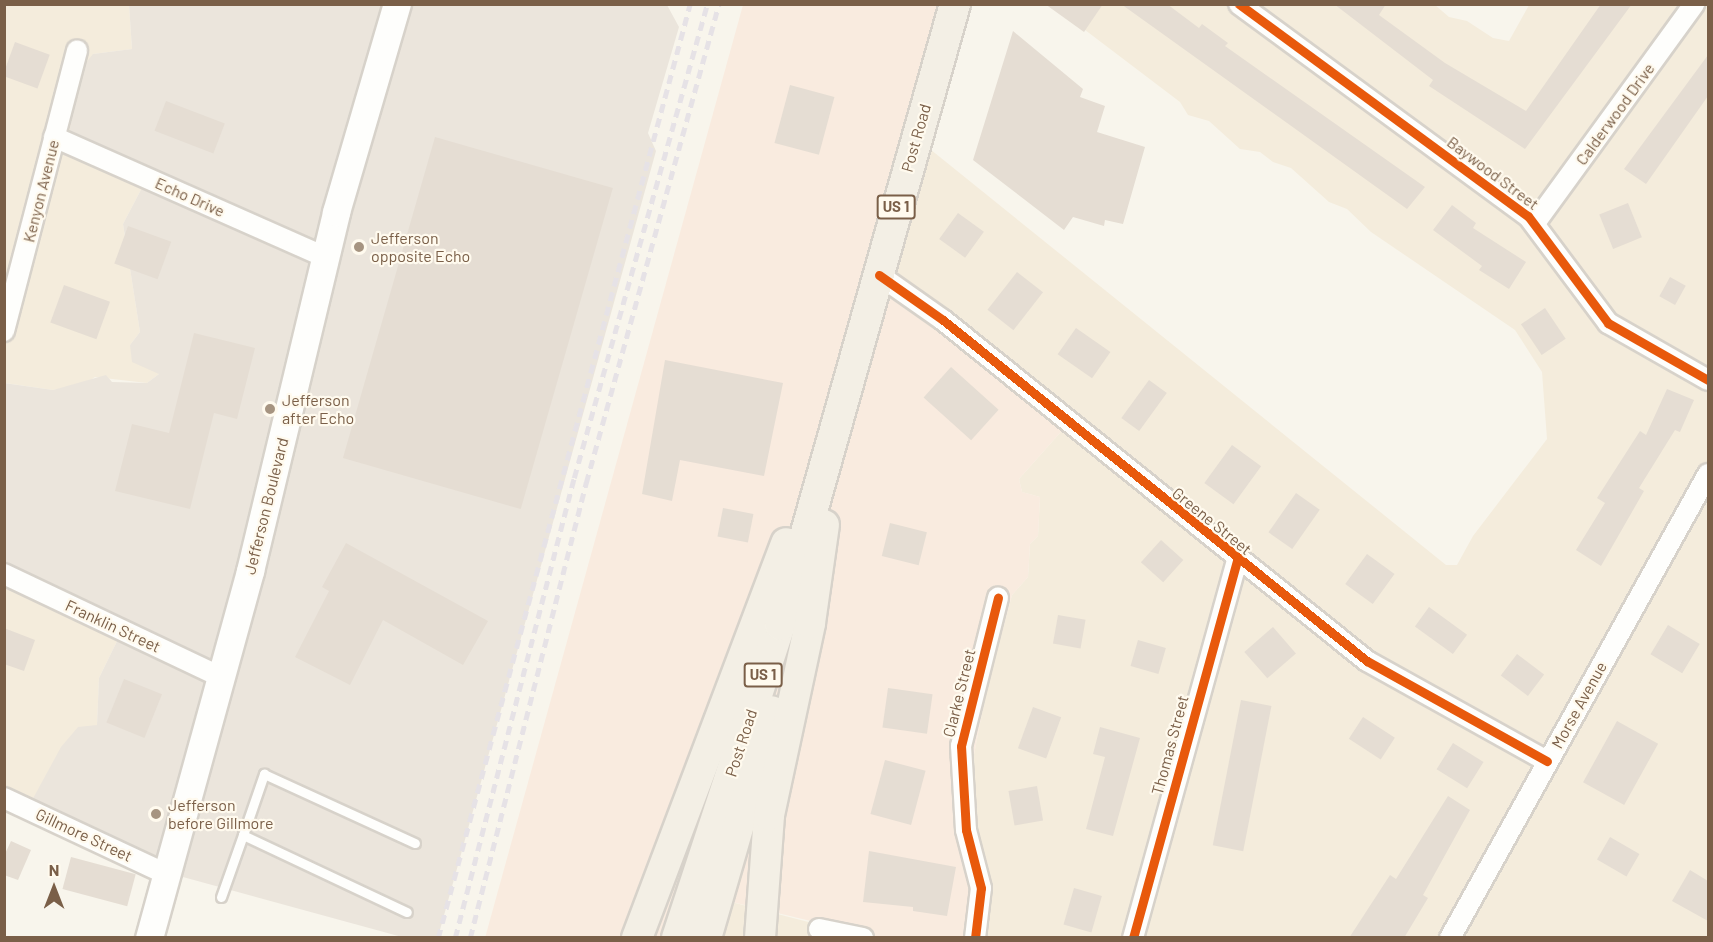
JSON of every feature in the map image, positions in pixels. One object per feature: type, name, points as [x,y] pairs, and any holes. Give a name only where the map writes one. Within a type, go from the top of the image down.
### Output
[{"type":"main road","name":"Jefferson Boulevard","points":[[149,938],[164,873],[250,571],[325,257],[397,4]]},
{"type":"main road","name":"Post Road","points":[[677,938],[780,625],[955,4]]},
{"type":"main road","name":"Post Road","points":[[706,938],[771,712],[840,409]]},
{"type":"main road","points":[[637,938],[752,627],[840,409]]},
{"type":"main road","points":[[760,938],[769,815],[810,623],[840,409]]},
{"type":"street","name":"Baywood Street","points":[[1239,4],[1534,223],[1608,323],[1708,380]]},
{"type":"street","name":"Calderwood Drive","points":[[1534,223],[1694,4]]},
{"type":"street","name":"Kenyon Avenue","points":[[4,331],[77,50]]},
{"type":"street","name":"Echo Drive","points":[[54,137],[325,257]]},
{"type":"street","name":"Greene Street","points":[[879,275],[943,320],[1237,560],[1367,661],[1547,761]]},
{"type":"street","name":"Morse Avenue","points":[[1450,938],[1708,474]]},
{"type":"street","name":"Thomas Street","points":[[1133,938],[1237,560]]},
{"type":"street","name":"Franklin Street","points":[[4,574],[220,677]]},
{"type":"street","name":"Clarke Street","points":[[975,938],[981,888],[966,830],[961,746],[998,598]]},
{"type":"street","name":"Gillmore Street","points":[[4,798],[164,873]]},
{"type":"street","points":[[819,929],[863,938]]},
{"type":"lane","points":[[221,897],[264,774],[415,843]]},
{"type":"lane","points":[[243,835],[407,912]]},
{"type":"shaded area","points":[[4,5],[129,5],[132,49],[93,54],[145,182],[123,224],[140,332],[130,345],[159,374],[147,383],[95,377],[86,383],[53,390],[5,383]]},
{"type":"shaded area","points":[[129,5],[667,5],[679,27],[648,133],[656,151],[438,937],[402,937],[172,874],[30,804],[61,747],[78,727],[97,725],[99,678],[122,631],[5,568],[4,383],[53,390],[106,375],[112,382],[147,383],[159,374],[132,362],[130,345],[140,332],[123,224],[145,182],[67,144],[81,69],[93,54],[132,49]]},
{"type":"shaded area","points":[[743,5],[959,5],[884,262],[997,352],[1067,425],[1019,479],[1022,492],[1040,497],[1038,536],[1030,544],[1028,577],[1012,595],[986,692],[968,786],[977,937],[877,937],[720,899],[706,937],[485,938]]},
{"type":"shaded area","points":[[1059,5],[1435,5],[1449,17],[1467,21],[1493,38],[1509,41],[1529,5],[1708,5],[1708,937],[977,937],[968,786],[986,692],[1012,595],[1028,577],[1030,544],[1038,536],[1040,497],[1022,492],[1019,479],[1067,425],[997,352],[884,262],[915,137],[1446,565],[1457,565],[1473,536],[1547,439],[1542,372],[1515,330],[1371,232],[1347,209],[1329,202],[1291,168],[1273,162],[1260,152],[1240,149],[1209,121],[1188,115],[1180,102],[1064,14]]},
{"type":"shaded area","points":[[5,568],[122,631],[99,678],[97,725],[30,804],[5,795]]},
{"type":"shaded area","points":[[720,899],[847,932],[877,937],[706,938]]},
{"type":"building","points":[[1045,4],[1103,4],[1084,32]]},
{"type":"building","points":[[1121,4],[1167,4],[1199,28],[1202,24],[1228,43],[1225,46],[1425,187],[1407,209]]},
{"type":"building","points":[[1334,4],[1386,4],[1379,15],[1445,63],[1526,111],[1601,4],[1632,4],[1525,149],[1429,86],[1433,80]]},
{"type":"building","points":[[1013,31],[1083,89],[1080,97],[1105,106],[1097,132],[1145,147],[1123,224],[1105,220],[1104,226],[1073,217],[1064,230],[973,160]]},
{"type":"building","points":[[15,42],[50,55],[37,88],[4,76]]},
{"type":"building","points":[[1708,55],[1708,96],[1646,184],[1624,169]]},
{"type":"building","points":[[790,85],[834,97],[819,155],[774,143]]},
{"type":"building","points":[[166,101],[225,124],[213,153],[155,131]]},
{"type":"building","points":[[435,137],[613,188],[521,509],[343,458]]},
{"type":"building","points":[[1628,203],[1642,237],[1613,249],[1599,215]]},
{"type":"building","points":[[1452,205],[1476,223],[1473,228],[1526,262],[1509,289],[1479,270],[1482,266],[1433,230]]},
{"type":"building","points":[[958,213],[984,232],[965,258],[939,239]]},
{"type":"building","points":[[128,226],[171,242],[158,279],[114,264]]},
{"type":"building","points":[[1017,272],[1043,292],[1013,330],[987,310]]},
{"type":"building","points":[[1670,277],[1686,286],[1675,305],[1659,296]]},
{"type":"building","points":[[64,285],[110,302],[96,339],[50,323]]},
{"type":"building","points":[[1545,308],[1566,339],[1542,355],[1521,324]]},
{"type":"building","points":[[1076,328],[1110,352],[1092,378],[1058,354]]},
{"type":"building","points":[[194,333],[255,348],[237,419],[214,413],[190,509],[115,491],[132,424],[169,433]]},
{"type":"building","points":[[665,360],[783,383],[764,476],[680,460],[672,501],[642,494]]},
{"type":"building","points":[[951,367],[999,410],[971,440],[924,397]]},
{"type":"building","points":[[1149,380],[1167,393],[1139,431],[1121,418]]},
{"type":"building","points":[[1667,389],[1694,400],[1680,432],[1675,430],[1639,488],[1644,491],[1601,566],[1576,550],[1605,503],[1597,498],[1640,431],[1646,435]]},
{"type":"building","points":[[1232,445],[1261,466],[1233,504],[1204,483]]},
{"type":"building","points":[[1296,493],[1320,510],[1292,549],[1268,532]]},
{"type":"building","points":[[723,508],[753,514],[748,542],[717,536]]},
{"type":"building","points":[[890,523],[927,532],[919,565],[882,556]]},
{"type":"building","points":[[1161,540],[1183,560],[1163,582],[1141,562]]},
{"type":"building","points":[[346,543],[488,621],[463,665],[383,620],[350,685],[295,657],[329,591],[322,587]]},
{"type":"building","points":[[1367,554],[1395,574],[1373,604],[1345,584]]},
{"type":"building","points":[[1429,607],[1467,635],[1453,654],[1415,626]]},
{"type":"building","points":[[1058,615],[1086,620],[1081,648],[1053,644]]},
{"type":"building","points":[[1668,625],[1700,644],[1682,673],[1650,654]]},
{"type":"building","points":[[1273,627],[1296,653],[1267,678],[1244,652]]},
{"type":"building","points":[[4,628],[35,640],[24,671],[4,664]]},
{"type":"building","points":[[1138,640],[1166,648],[1158,674],[1131,666]]},
{"type":"building","points":[[1517,654],[1544,674],[1528,696],[1501,676]]},
{"type":"building","points":[[124,679],[162,694],[144,738],[106,723]]},
{"type":"building","points":[[888,688],[933,694],[927,734],[882,728]]},
{"type":"building","points":[[1241,700],[1271,706],[1243,851],[1213,845]]},
{"type":"building","points":[[1033,707],[1061,717],[1046,759],[1018,748]]},
{"type":"building","points":[[1363,717],[1395,738],[1381,760],[1349,739]]},
{"type":"building","points":[[1617,721],[1658,744],[1624,805],[1583,782]]},
{"type":"building","points":[[1100,727],[1140,738],[1113,836],[1086,829],[1105,757],[1093,754]]},
{"type":"building","points":[[1453,743],[1484,762],[1467,788],[1437,769]]},
{"type":"building","points":[[885,760],[926,771],[911,825],[871,814]]},
{"type":"building","points":[[1037,786],[1043,820],[1015,826],[1008,791]]},
{"type":"building","points":[[1448,796],[1470,810],[1423,895],[1428,898],[1404,938],[1349,938],[1390,875],[1396,879]]},
{"type":"building","points":[[1610,837],[1639,854],[1626,877],[1597,860]]},
{"type":"building","points":[[11,841],[31,850],[18,880],[4,875],[4,856]]},
{"type":"building","points":[[869,851],[956,867],[947,916],[913,911],[913,907],[863,902]]},
{"type":"building","points":[[71,857],[136,874],[127,906],[62,889]]},
{"type":"building","points":[[1690,870],[1708,881],[1708,921],[1672,901]]},
{"type":"building","points":[[1074,888],[1102,896],[1091,933],[1064,925]]},
{"type":"railway","points":[[438,938],[690,4]]},
{"type":"railway","points":[[455,938],[574,478],[707,4]]},
{"type":"railway","points":[[470,938],[586,483],[719,4]]},
{"type":"cycle path","points":[[1239,4],[1528,216],[1608,323],[1708,380]]},
{"type":"cycle path","points":[[879,275],[943,320],[1367,661],[1547,761]]},
{"type":"cycle path","points":[[1133,938],[1237,560]]},
{"type":"cycle path","points":[[975,938],[981,888],[966,830],[961,746],[998,598]]},
{"type":"place","name":"Jefferson opposite Echo","points":[[359,247]]},
{"type":"place","name":"Jefferson after Echo","points":[[270,409]]},
{"type":"place","name":"Jefferson before Gillmore","points":[[156,814]]}]
